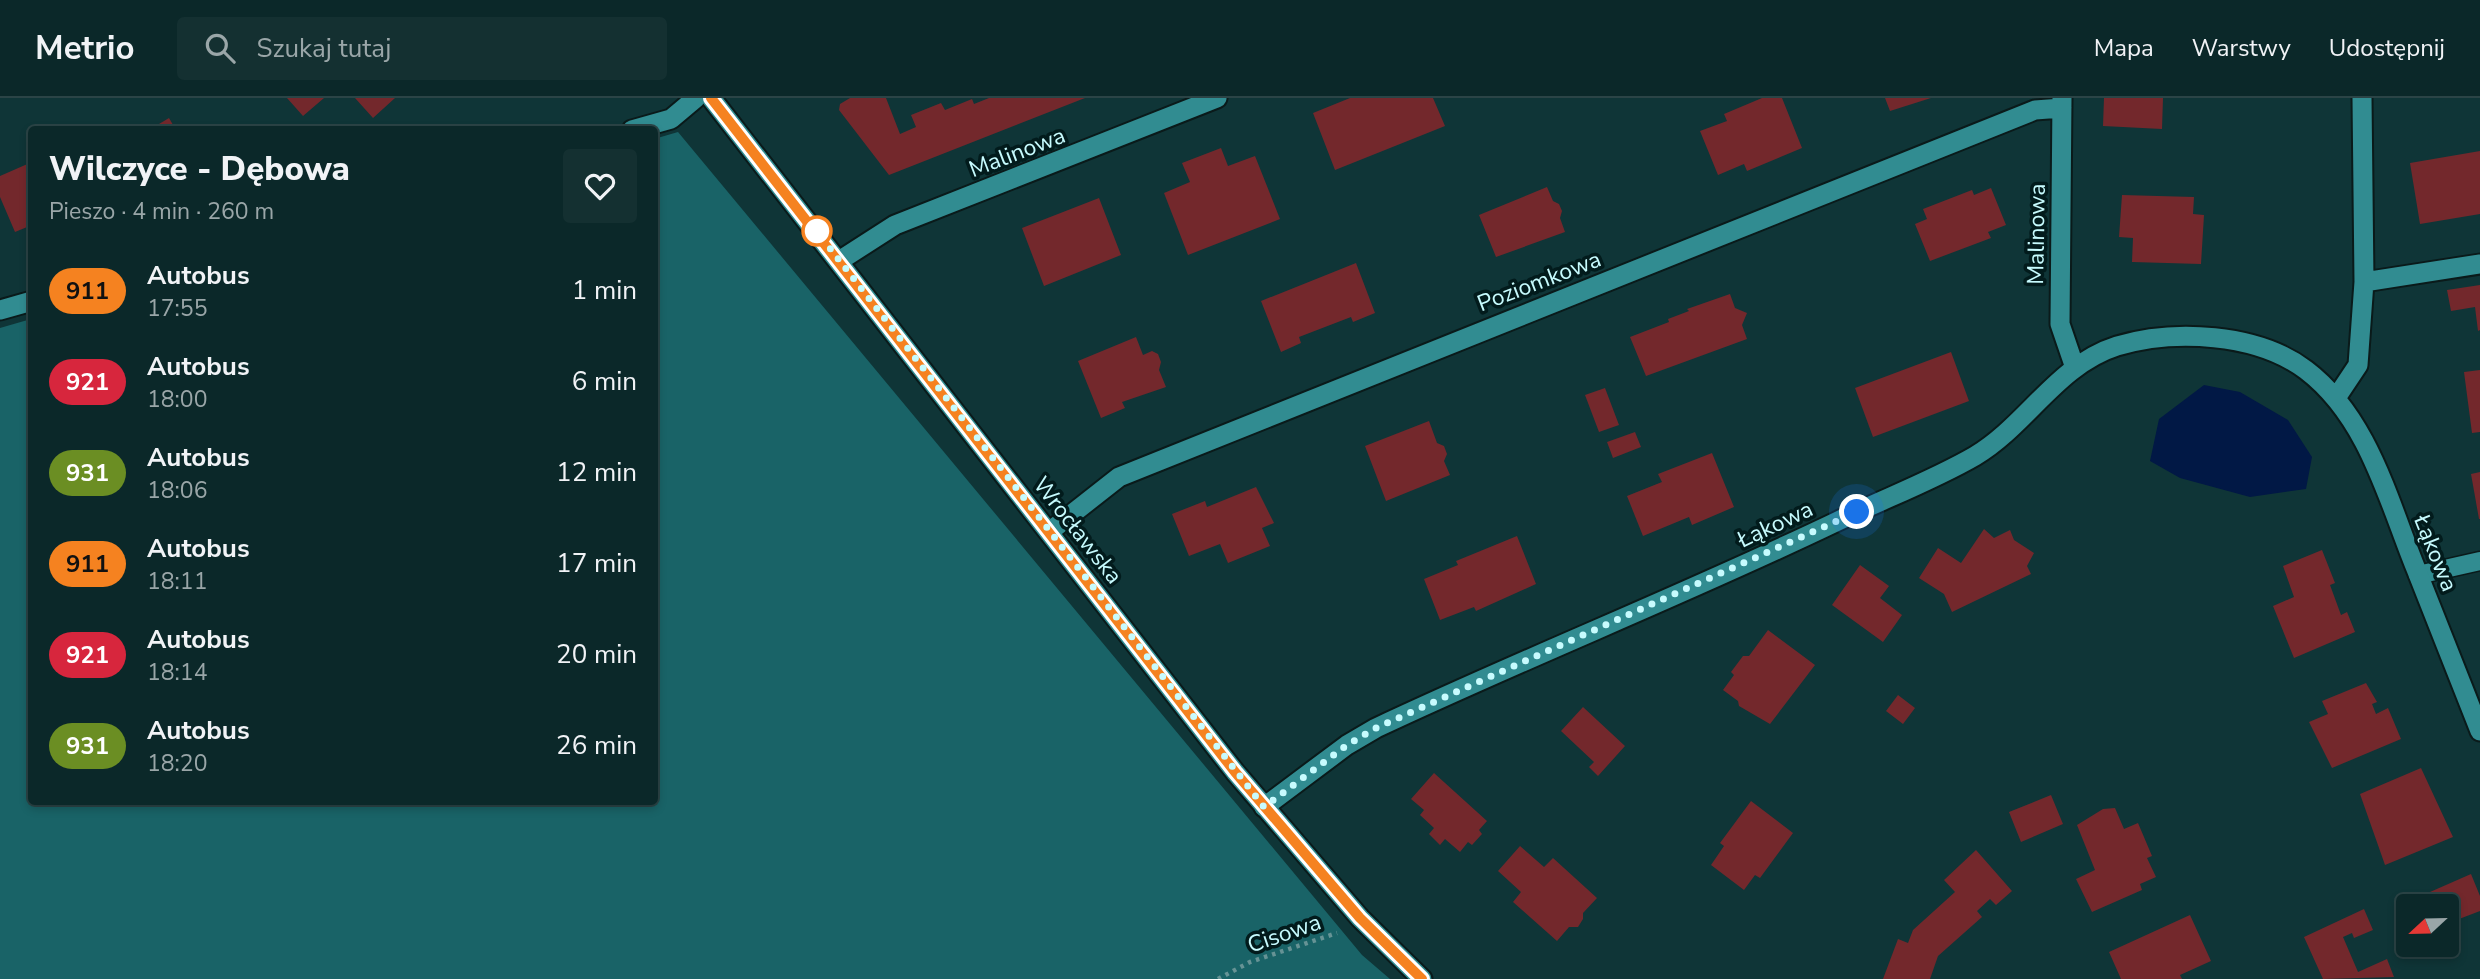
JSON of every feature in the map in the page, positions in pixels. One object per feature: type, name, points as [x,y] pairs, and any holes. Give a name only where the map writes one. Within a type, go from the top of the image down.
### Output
[{"type":"street","points":[[646,126],[671,119],[696,98]]},
{"type":"street","name":"Wrocławska","points":[[711,98],[1264,807],[1360,918],[1422,979]]},
{"type":"street","name":"Malinowa","points":[[839,261],[895,225],[1217,98]]},
{"type":"street","points":[[2336,398],[2358,365],[2364,282],[2362,98]]},
{"type":"street","name":"Malinowa","points":[[2062,103],[2060,324],[2061,335],[2075,368]]},
{"type":"street","name":"Poziomkowa","points":[[1049,532],[1119,477],[2035,110],[2062,103]]},
{"type":"street","points":[[2364,282],[2480,264]]},
{"type":"street","points":[[0,310],[28,302]]},
{"type":"street","name":"Łąkowa","points":[[1264,807],[1347,745],[1376,728],[1759,559],[1977,455],[2075,368],[2096,354],[2139,341],[2199,338],[2236,341],[2284,356],[2306,370],[2336,398],[2368,448],[2480,731]]},
{"type":"lane","points":[[2418,575],[2433,569],[2480,561]]},
{"type":"path","name":"Cisowa","points":[[1218,979],[1250,962],[1351,928],[1360,918]]},
{"type":"shaded area","points":[[678,132],[1362,955],[1390,979],[0,979],[0,328],[28,320],[28,805],[658,805],[658,138]]},
{"type":"shaded area","points":[[2204,385],[2240,392],[2288,420],[2312,457],[2306,489],[2250,497],[2180,478],[2150,461],[2159,419]]},
{"type":"building","points":[[287,98],[324,98],[303,116]]},
{"type":"building","points":[[355,98],[395,98],[373,118]]},
{"type":"building","points":[[850,98],[886,98],[900,134],[916,127],[911,115],[941,103],[945,110],[972,99],[974,104],[989,98],[1085,98],[889,175],[839,110],[840,104]]},
{"type":"building","points":[[1350,98],[1433,98],[1445,126],[1335,170],[1313,113]]},
{"type":"building","points":[[1762,98],[1782,98],[1802,148],[1747,171],[1744,164],[1718,175],[1700,131],[1727,121],[1724,114]]},
{"type":"building","points":[[1885,98],[1931,98],[1890,111]]},
{"type":"building","points":[[2104,98],[2163,98],[2162,129],[2103,126]]},
{"type":"building","points":[[169,118],[174,126],[156,126]]},
{"type":"building","points":[[1221,148],[1228,166],[1255,156],[1280,219],[1188,255],[1164,193],[1190,182],[1182,163]]},
{"type":"building","points":[[2480,151],[2480,214],[2420,224],[2410,163]]},
{"type":"building","points":[[28,164],[28,227],[15,232],[0,197],[0,176]]},
{"type":"building","points":[[1547,187],[1553,201],[1559,204],[1562,211],[1560,218],[1565,232],[1496,257],[1479,215]]},
{"type":"building","points":[[1991,188],[2006,225],[1988,232],[1991,238],[1930,261],[1915,224],[1927,219],[1923,209],[1972,190],[1974,195]]},
{"type":"building","points":[[2122,195],[2194,197],[2193,214],[2204,215],[2201,264],[2132,262],[2133,238],[2119,237]]},
{"type":"building","points":[[1099,198],[1121,255],[1044,286],[1022,228]]},
{"type":"building","points":[[1356,263],[1375,313],[1353,322],[1351,317],[1299,337],[1301,343],[1281,352],[1261,301]]},
{"type":"building","points":[[2480,285],[2478,331],[2475,307],[2451,311],[2447,290]]},
{"type":"building","points":[[1730,294],[1735,308],[1747,313],[1742,325],[1747,339],[1646,376],[1630,337],[1669,322],[1668,319],[1689,311],[1687,309]]},
{"type":"building","points":[[1136,337],[1143,355],[1152,351],[1158,354],[1161,362],[1159,370],[1166,387],[1122,402],[1125,408],[1101,418],[1078,361]]},
{"type":"building","points":[[1951,352],[1969,401],[1873,437],[1855,388]]},
{"type":"building","points":[[2480,370],[2480,432],[2472,433],[2464,372]]},
{"type":"building","points":[[1605,388],[1619,425],[1599,432],[1585,395]]},
{"type":"building","points":[[1429,421],[1437,443],[1444,446],[1447,454],[1444,461],[1450,475],[1386,501],[1365,446]]},
{"type":"building","points":[[1635,432],[1641,447],[1613,458],[1607,442]]},
{"type":"building","points":[[1712,453],[1734,507],[1692,525],[1689,517],[1643,536],[1627,496],[1662,482],[1658,474]]},
{"type":"building","points":[[2480,472],[2480,519],[2479,519],[2471,474]]},
{"type":"building","points":[[1256,487],[1274,523],[1262,528],[1270,546],[1228,563],[1220,544],[1189,556],[1172,514],[1205,501],[1207,507]]},
{"type":"building","points":[[1984,529],[1994,538],[2010,530],[2014,540],[2034,553],[2027,566],[2031,574],[1952,612],[1944,594],[1919,578],[1938,548],[1961,563]]},
{"type":"building","points":[[1517,536],[1536,584],[1476,611],[1474,607],[1440,620],[1424,579],[1458,565],[1456,561]]},
{"type":"building","points":[[2322,550],[2335,583],[2330,585],[2341,615],[2347,612],[2355,632],[2294,658],[2273,606],[2294,597],[2283,566]]},
{"type":"building","points":[[1860,565],[1889,586],[1880,598],[1902,615],[1883,642],[1832,605]]},
{"type":"building","points":[[1768,630],[1815,665],[1770,724],[1739,706],[1738,701],[1723,690],[1734,675],[1731,672],[1743,656],[1749,656]]},
{"type":"building","points":[[2366,683],[2377,702],[2372,704],[2376,714],[2388,708],[2401,739],[2332,768],[2309,722],[2328,714],[2322,701]]},
{"type":"building","points":[[1898,695],[1915,708],[1903,724],[1886,711]]},
{"type":"building","points":[[1583,707],[1625,746],[1598,776],[1589,767],[1594,762],[1561,731]]},
{"type":"building","points":[[2421,768],[2453,837],[2385,865],[2360,794]]},
{"type":"building","points":[[1434,773],[1487,821],[1479,830],[1482,834],[1472,845],[1468,842],[1460,852],[1445,839],[1440,845],[1429,834],[1434,828],[1420,815],[1424,810],[1411,799]]},
{"type":"building","points":[[2051,795],[2063,824],[2021,842],[2009,812]]},
{"type":"building","points":[[1751,801],[1793,833],[1760,878],[1755,875],[1744,890],[1711,865],[1724,846],[1720,843]]},
{"type":"building","points":[[2115,808],[2124,829],[2138,823],[2152,856],[2147,858],[2156,877],[2140,884],[2142,890],[2092,912],[2076,879],[2095,870],[2077,825],[2103,809]]},
{"type":"building","points":[[1520,846],[1544,867],[1553,858],[1597,898],[1583,913],[1578,927],[1569,927],[1557,941],[1513,902],[1521,892],[1498,871]]},
{"type":"building","points":[[1976,850],[2012,891],[1996,905],[1990,899],[1977,911],[1982,917],[1938,956],[1930,979],[1883,979],[1898,939],[1908,943],[1913,930],[1955,892],[1944,880]]},
{"type":"building","points":[[2471,874],[2480,896],[2480,911],[2459,919],[2459,894],[2430,892]]},
{"type":"building","points":[[2364,909],[2373,930],[2354,938],[2352,933],[2343,937],[2358,972],[2387,959],[2394,977],[2323,979],[2304,937]]},
{"type":"building","points":[[2190,915],[2211,961],[2180,975],[2182,979],[2121,979],[2109,952]]},
{"type":"bus line","name":"911","points":[[711,98],[1235,772],[1360,918],[1422,979]]},
{"type":"route","points":[[817,231],[812,225],[1264,807],[1347,745],[1376,728],[1759,559],[1857,512]]}]
